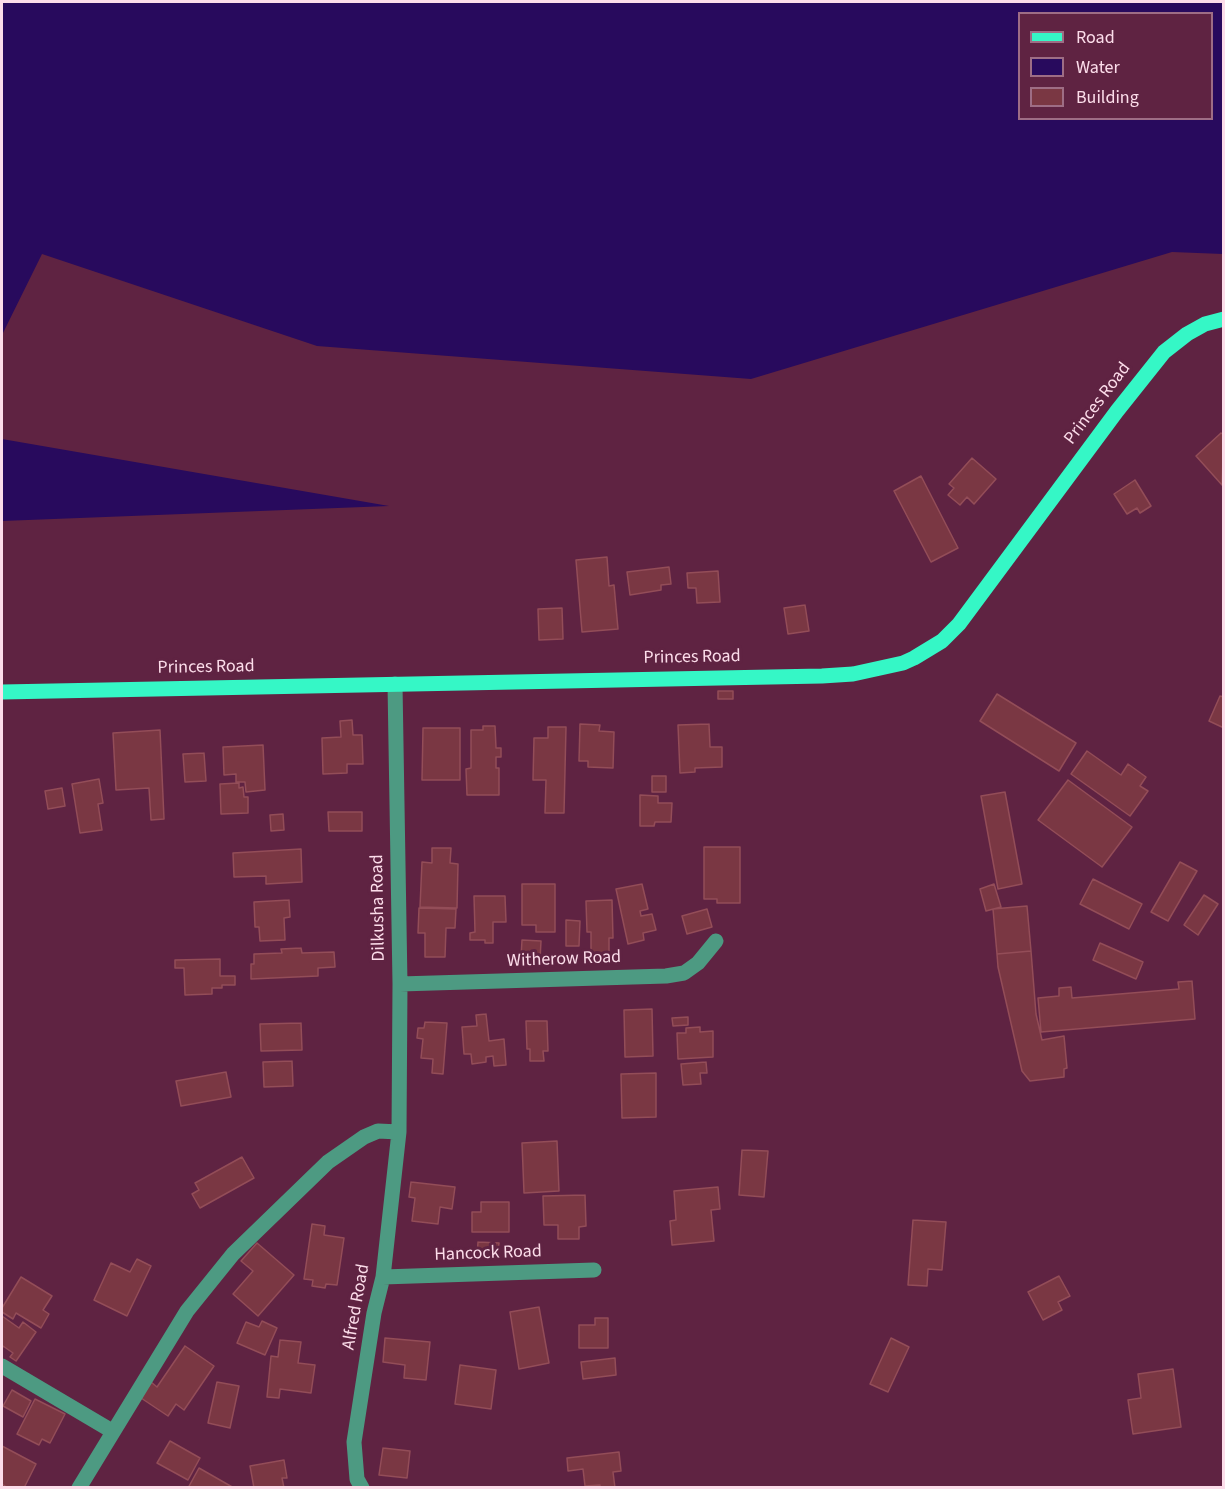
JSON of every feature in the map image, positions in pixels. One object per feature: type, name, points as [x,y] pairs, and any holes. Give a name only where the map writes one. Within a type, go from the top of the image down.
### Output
[{"type":"main road","name":"Princes Road","points":[[2,692],[822,676],[874,670],[914,658],[942,641],[959,624],[1117,411],[1164,352],[1176,340],[1205,324],[1224,319]]},
{"type":"street","name":"Dilkusha Road","points":[[394,684],[400,984],[399,1132]]},
{"type":"street","name":"Witherow Road","points":[[400,984],[666,976],[684,973],[698,963],[716,941]]},
{"type":"street","points":[[79,1488],[187,1311],[233,1254],[328,1162],[364,1137],[378,1131],[399,1132]]},
{"type":"street","name":"Alfred Road","points":[[362,1488],[357,1479],[354,1442],[374,1313],[383,1277],[399,1132]]},
{"type":"street","name":"Hancock Road","points":[[383,1277],[594,1270]]},
{"type":"street","points":[[2,1366],[112,1431]]},
{"type":"water","points":[[2,2],[1223,2],[1223,254],[1172,252],[751,379],[317,346],[42,254],[2,335]]},
{"type":"water","points":[[2,439],[389,506],[2,521]]},
{"type":"building","points":[[1221,433],[1224,435],[1222,485],[1196,456]]},
{"type":"building","points":[[972,458],[996,479],[974,504],[967,497],[960,505],[948,495],[954,488],[949,484]]},
{"type":"building","points":[[921,476],[958,548],[931,562],[894,491]]},
{"type":"building","points":[[1135,480],[1151,506],[1140,513],[1137,508],[1127,514],[1114,494]]},
{"type":"building","points":[[607,557],[609,586],[614,585],[618,629],[582,632],[576,560]]},
{"type":"building","points":[[669,567],[671,584],[661,585],[661,590],[630,595],[627,572]]},
{"type":"building","points":[[718,571],[720,602],[697,603],[696,588],[688,588],[687,573]]},
{"type":"building","points":[[805,605],[809,631],[788,634],[784,608]]},
{"type":"building","points":[[562,608],[563,639],[539,640],[538,609]]},
{"type":"building","points":[[718,691],[733,691],[733,699],[718,699]]},
{"type":"building","points":[[997,694],[1076,743],[1059,771],[980,721]]},
{"type":"building","points":[[1220,696],[1224,697],[1224,728],[1209,721]]},
{"type":"building","points":[[352,720],[353,735],[362,735],[363,764],[347,764],[347,773],[323,774],[322,738],[341,737],[340,721]]},
{"type":"building","points":[[580,724],[600,725],[599,731],[614,732],[613,768],[588,767],[588,761],[579,761]]},
{"type":"building","points":[[709,724],[710,747],[722,747],[722,767],[695,768],[695,772],[680,773],[678,725]]},
{"type":"building","points":[[483,726],[495,726],[496,748],[501,748],[501,757],[496,757],[496,768],[499,768],[499,795],[467,795],[466,769],[471,768],[471,730],[483,730]]},
{"type":"building","points":[[548,727],[566,727],[564,813],[545,813],[546,780],[533,780],[534,738],[548,738]]},
{"type":"building","points":[[423,728],[460,728],[460,780],[422,780]]},
{"type":"building","points":[[160,730],[164,819],[151,820],[149,788],[116,790],[113,733]]},
{"type":"building","points":[[263,745],[265,790],[246,792],[245,782],[236,782],[236,774],[224,775],[223,747]]},
{"type":"building","points":[[1087,751],[1121,775],[1128,764],[1146,777],[1140,786],[1148,791],[1130,816],[1071,774]]},
{"type":"building","points":[[204,753],[206,781],[185,782],[183,754]]},
{"type":"building","points":[[652,776],[666,776],[666,792],[652,792]]},
{"type":"building","points":[[99,779],[103,803],[98,804],[102,830],[80,833],[72,784]]},
{"type":"building","points":[[1068,780],[1132,827],[1102,867],[1038,820]]},
{"type":"building","points":[[239,783],[239,788],[243,787],[244,797],[248,797],[248,813],[221,814],[220,784]]},
{"type":"building","points":[[62,788],[65,806],[48,809],[45,791]]},
{"type":"building","points":[[1005,792],[1022,884],[998,889],[981,796]]},
{"type":"building","points":[[640,795],[658,796],[658,803],[672,803],[671,822],[655,822],[654,826],[640,826]]},
{"type":"building","points":[[328,812],[362,812],[362,831],[329,831]]},
{"type":"building","points":[[283,814],[284,830],[271,831],[270,815]]},
{"type":"building","points":[[704,847],[740,847],[740,903],[717,903],[717,899],[704,899]]},
{"type":"building","points":[[432,848],[451,848],[450,863],[458,864],[457,908],[420,907],[422,862],[432,863]]},
{"type":"building","points":[[301,849],[302,882],[266,884],[266,876],[234,877],[233,853]]},
{"type":"building","points":[[1180,862],[1197,871],[1168,921],[1151,912]]},
{"type":"building","points":[[1093,879],[1142,904],[1129,929],[1080,904]]},
{"type":"building","points":[[522,884],[555,884],[555,932],[536,932],[536,925],[522,925]]},
{"type":"building","points":[[642,884],[648,909],[640,911],[641,916],[652,914],[656,930],[643,933],[644,940],[628,944],[616,889]]},
{"type":"building","points":[[994,884],[1001,907],[986,911],[980,889]]},
{"type":"building","points":[[1204,895],[1218,904],[1198,935],[1184,925]]},
{"type":"building","points":[[474,896],[505,896],[506,922],[493,922],[493,943],[485,943],[485,940],[470,940],[470,933],[475,932]]},
{"type":"building","points":[[289,900],[290,917],[284,918],[285,940],[260,941],[259,927],[255,927],[254,902]]},
{"type":"building","points":[[612,900],[613,938],[609,938],[609,957],[591,957],[591,932],[587,932],[586,901]]},
{"type":"building","points":[[1027,906],[1031,951],[997,954],[993,909]]},
{"type":"building","points":[[419,908],[456,909],[455,928],[446,928],[445,957],[425,957],[425,933],[418,933]]},
{"type":"building","points":[[707,909],[712,927],[687,934],[682,916]]},
{"type":"building","points":[[566,920],[580,921],[579,946],[566,946]]},
{"type":"building","points":[[522,940],[541,941],[540,960],[521,958]]},
{"type":"building","points":[[1100,943],[1143,962],[1136,979],[1093,960]]},
{"type":"building","points":[[301,948],[302,953],[334,952],[335,967],[318,968],[318,976],[251,979],[254,954],[282,953],[281,949]]},
{"type":"building","points":[[1031,951],[1036,1014],[1042,1040],[1064,1036],[1067,1068],[1064,1069],[1064,1077],[1030,1081],[1022,1071],[997,954]]},
{"type":"building","points":[[220,959],[220,976],[235,976],[235,985],[212,988],[212,994],[185,995],[184,968],[175,968],[175,960]]},
{"type":"building","points":[[1192,981],[1195,1019],[1041,1032],[1038,998],[1059,996],[1059,988],[1071,987],[1072,998],[1179,989],[1178,982]]},
{"type":"building","points":[[652,1009],[653,1056],[625,1057],[624,1010]]},
{"type":"building","points":[[486,1014],[489,1041],[504,1039],[506,1065],[494,1066],[493,1056],[486,1057],[486,1062],[472,1064],[471,1054],[464,1054],[462,1027],[477,1026],[476,1015]]},
{"type":"building","points":[[688,1017],[688,1025],[673,1026],[672,1018]]},
{"type":"building","points":[[526,1021],[547,1021],[548,1051],[543,1051],[544,1061],[530,1061]]},
{"type":"building","points":[[425,1022],[447,1023],[443,1074],[432,1073],[433,1059],[421,1058],[423,1039],[417,1038],[418,1028],[424,1028]]},
{"type":"building","points":[[301,1023],[302,1050],[261,1051],[260,1024]]},
{"type":"building","points":[[700,1027],[700,1032],[713,1031],[713,1057],[678,1059],[677,1033],[686,1033],[686,1028]]},
{"type":"building","points":[[292,1061],[293,1086],[264,1087],[263,1062]]},
{"type":"building","points":[[706,1062],[707,1073],[700,1073],[701,1084],[683,1085],[681,1064]]},
{"type":"building","points":[[226,1072],[231,1097],[181,1106],[176,1081]]},
{"type":"building","points":[[656,1073],[656,1117],[622,1118],[621,1074]]},
{"type":"building","points":[[557,1141],[559,1191],[524,1193],[522,1143]]},
{"type":"building","points":[[742,1150],[768,1151],[764,1197],[739,1195]]},
{"type":"building","points":[[242,1157],[254,1178],[200,1208],[192,1194],[199,1190],[195,1183]]},
{"type":"building","points":[[411,1182],[455,1187],[452,1209],[440,1207],[438,1224],[412,1221],[415,1198],[409,1197]]},
{"type":"building","points":[[718,1187],[720,1209],[711,1210],[714,1241],[672,1245],[670,1221],[676,1220],[674,1191]]},
{"type":"building","points":[[585,1195],[586,1226],[579,1227],[579,1239],[558,1239],[558,1225],[544,1225],[543,1196]]},
{"type":"building","points":[[481,1202],[509,1202],[509,1232],[472,1232],[472,1212],[481,1212]]},
{"type":"building","points":[[913,1220],[946,1222],[942,1270],[928,1269],[927,1286],[908,1285]]},
{"type":"building","points":[[312,1224],[325,1226],[324,1235],[344,1238],[337,1285],[326,1284],[325,1288],[312,1286],[313,1280],[304,1279]]},
{"type":"building","points":[[478,1242],[499,1243],[497,1259],[477,1258]]},
{"type":"building","points":[[257,1243],[294,1275],[258,1316],[233,1294],[253,1271],[241,1261]]},
{"type":"building","points":[[137,1259],[151,1266],[127,1316],[94,1300],[111,1263],[130,1272]]},
{"type":"building","points":[[1059,1276],[1070,1296],[1058,1302],[1062,1310],[1043,1320],[1028,1292]]},
{"type":"building","points":[[21,1277],[52,1296],[43,1310],[49,1314],[41,1328],[16,1313],[13,1319],[2,1312],[2,1308]]},
{"type":"building","points":[[539,1307],[549,1363],[519,1369],[510,1312]]},
{"type":"building","points":[[2,1316],[19,1328],[23,1322],[36,1332],[16,1361],[10,1357],[13,1353],[3,1346],[2,1349]]},
{"type":"building","points":[[595,1318],[608,1318],[608,1348],[579,1348],[579,1325],[595,1325]]},
{"type":"building","points":[[262,1321],[277,1328],[265,1355],[237,1343],[246,1322],[259,1327]]},
{"type":"building","points":[[385,1338],[430,1342],[426,1380],[404,1378],[405,1365],[383,1362]]},
{"type":"building","points":[[891,1338],[909,1347],[888,1392],[870,1384]]},
{"type":"building","points":[[280,1340],[301,1342],[298,1363],[315,1365],[311,1393],[280,1389],[279,1398],[267,1397],[271,1356],[278,1357]]},
{"type":"building","points":[[185,1346],[214,1366],[184,1410],[176,1404],[168,1416],[141,1398],[151,1382],[157,1387]]},
{"type":"building","points":[[615,1358],[616,1375],[583,1379],[581,1362]]},
{"type":"building","points":[[460,1365],[496,1370],[491,1409],[455,1404]]},
{"type":"building","points":[[1173,1369],[1181,1427],[1133,1434],[1128,1400],[1141,1398],[1138,1374]]},
{"type":"building","points":[[217,1382],[239,1386],[230,1428],[208,1423]]},
{"type":"building","points":[[12,1390],[31,1401],[23,1417],[3,1406]]},
{"type":"building","points":[[35,1399],[65,1414],[50,1443],[42,1439],[39,1445],[17,1434]]},
{"type":"building","points":[[170,1441],[200,1458],[188,1480],[157,1463]]},
{"type":"building","points":[[2,1446],[36,1464],[24,1488],[8,1488],[2,1484]]},
{"type":"building","points":[[383,1448],[410,1451],[407,1478],[379,1475]]},
{"type":"building","points":[[619,1452],[621,1471],[613,1472],[615,1488],[600,1488],[600,1485],[585,1486],[583,1469],[568,1471],[567,1458]]},
{"type":"building","points":[[284,1460],[287,1478],[282,1478],[284,1488],[254,1488],[250,1466]]},
{"type":"building","points":[[199,1468],[234,1488],[188,1488]]}]
